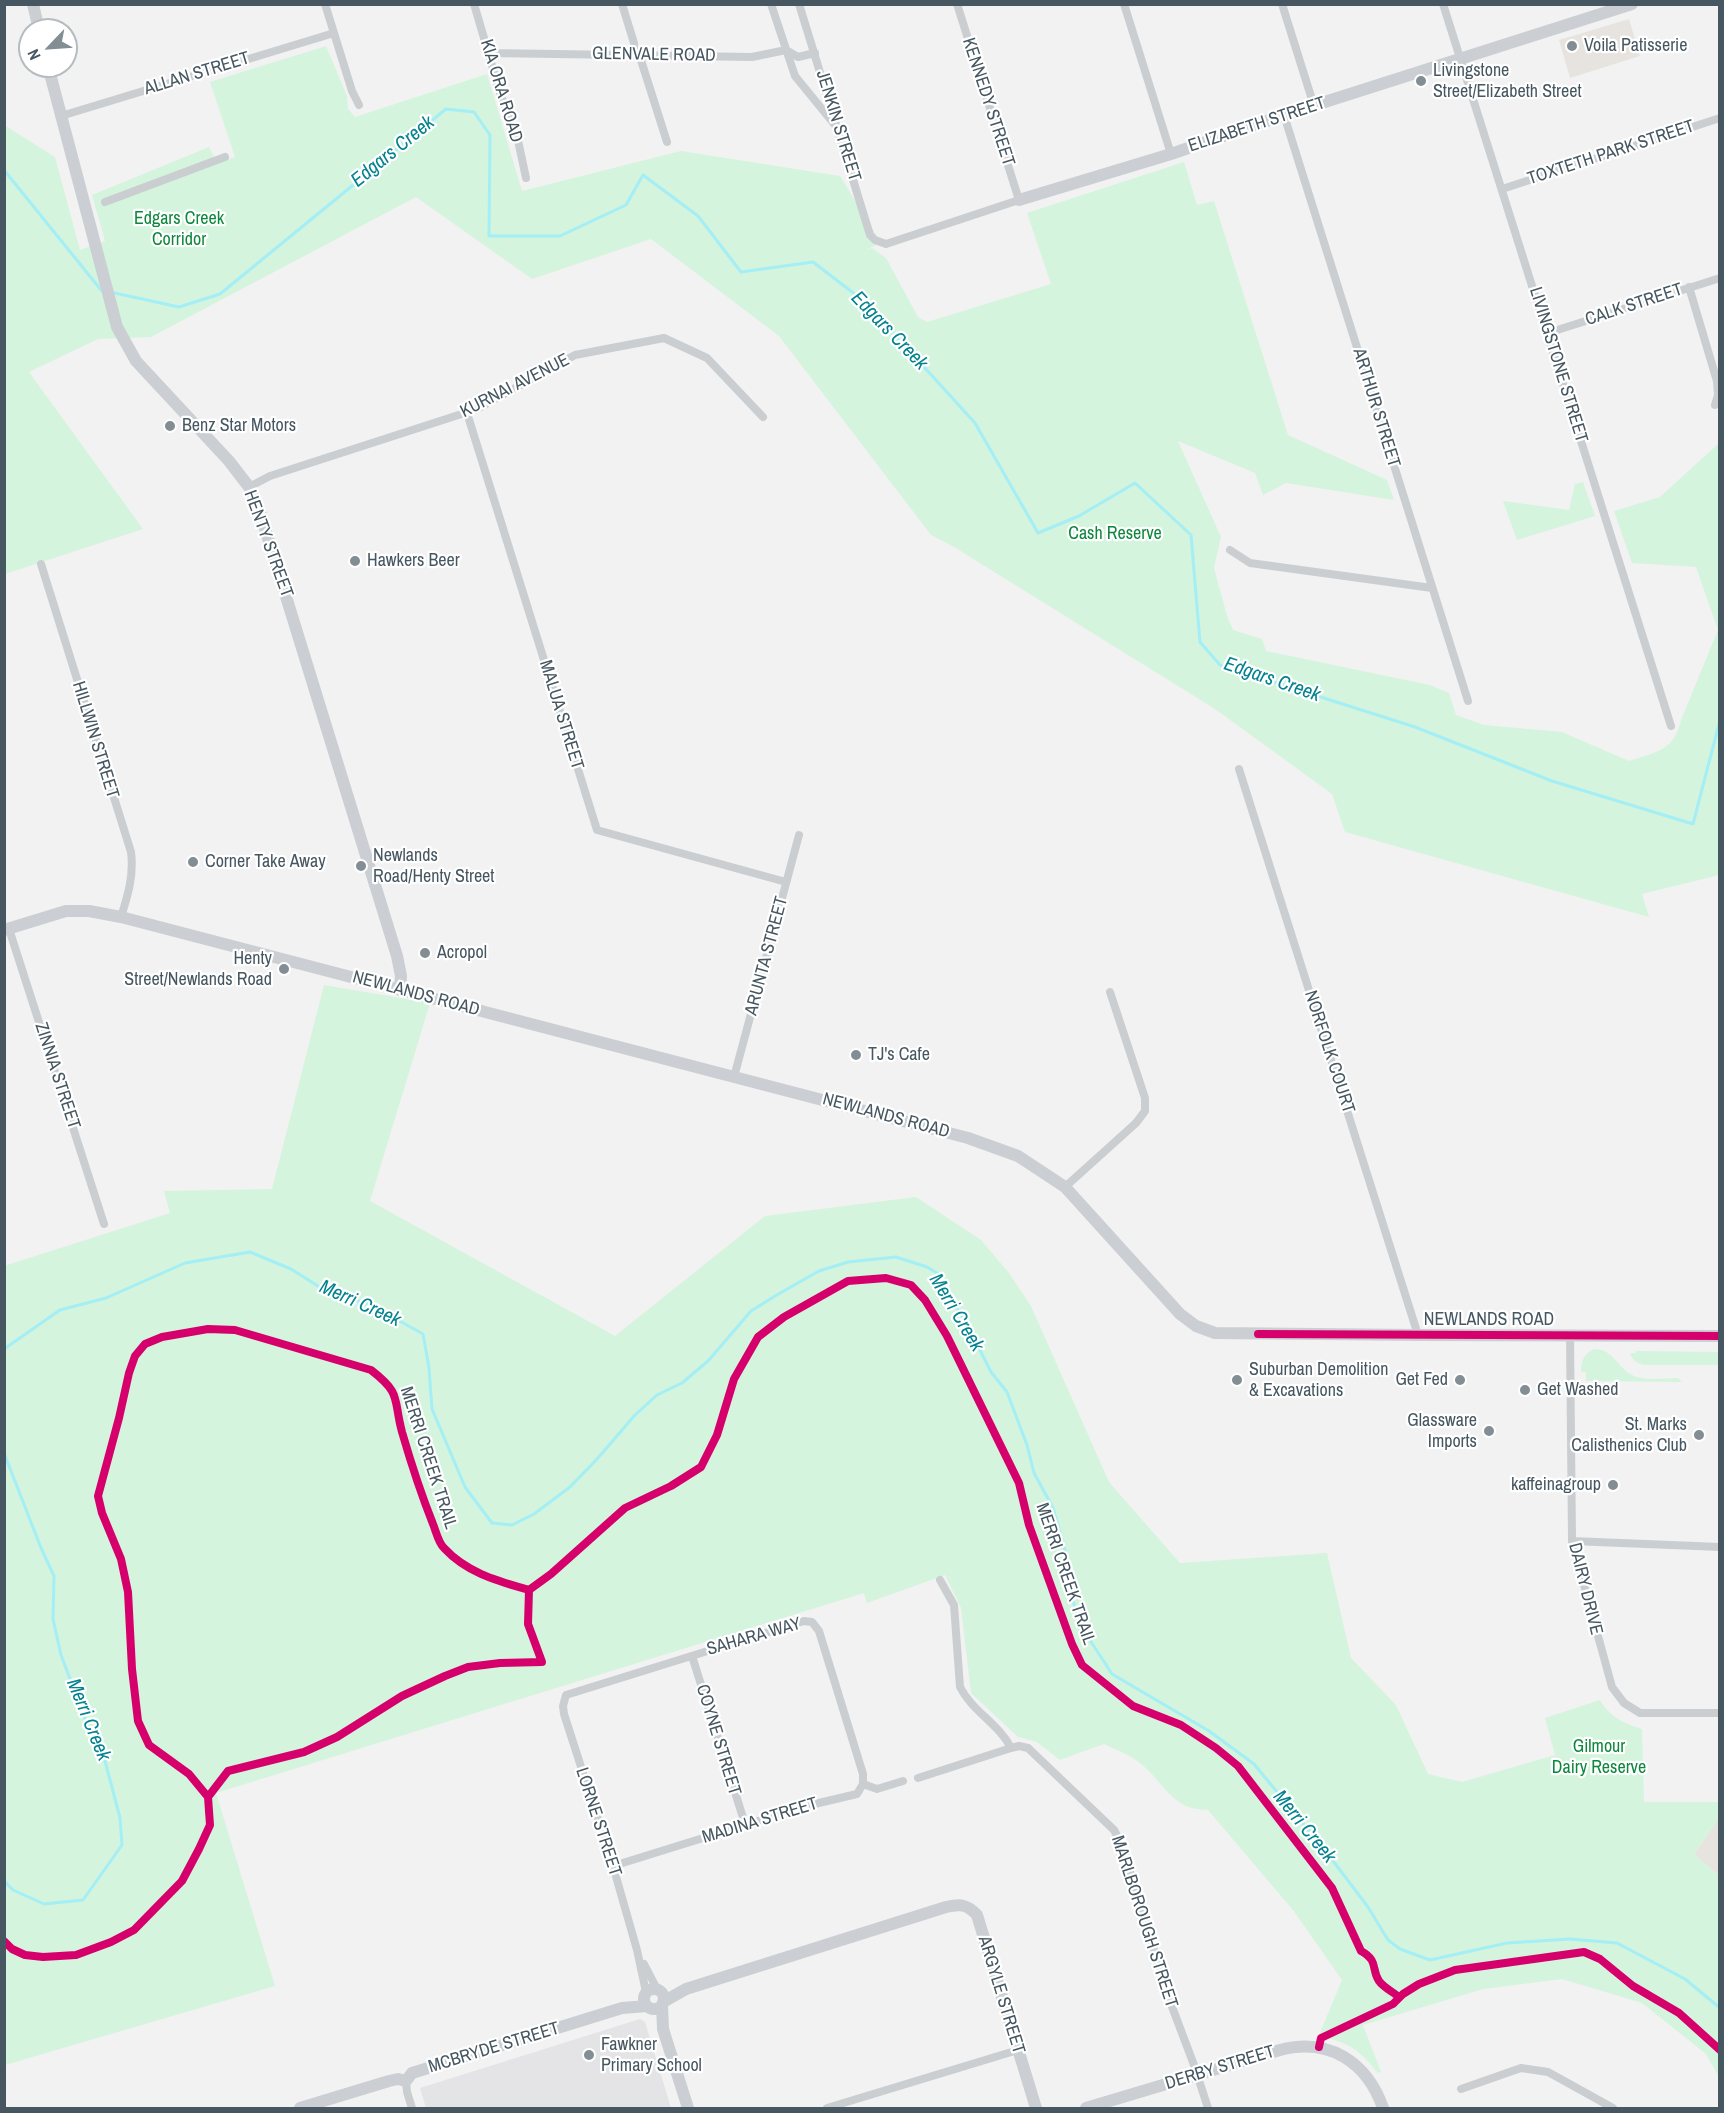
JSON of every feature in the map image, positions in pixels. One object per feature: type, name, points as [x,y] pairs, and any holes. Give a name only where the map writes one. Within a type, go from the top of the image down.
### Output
[{"type":"street","points":[[325,4],[352,91],[359,105]]},
{"type":"street","name":"KIA ORA ROAD","points":[[474,4],[501,96],[516,131],[526,178]]},
{"type":"street","points":[[622,4],[636,54],[667,142]]},
{"type":"street","points":[[771,4],[795,76],[837,127]]},
{"type":"street","name":"JENKIN STREET","points":[[799,4],[870,235],[881,243]]},
{"type":"street","name":"KENNEDY STREET","points":[[957,4],[1019,200]]},
{"type":"street","points":[[1124,4],[1171,154]]},
{"type":"street","points":[[1282,4],[1314,106]]},
{"type":"street","name":"LIVINGSTONE STREET","points":[[1443,4],[1671,726]]},
{"type":"street","name":"ELIZABETH STREET","points":[[881,243],[886,244],[1019,200],[1171,154],[1284,115],[1632,4]]},
{"type":"street","name":"ALLAN STREET","points":[[61,116],[334,33]]},
{"type":"street","name":"GLENVALE ROAD","points":[[489,53],[752,57],[786,50],[798,57],[815,53]]},
{"type":"street","name":"HENTY STREET","points":[[51,78],[117,327],[136,361],[208,437],[249,487],[259,509],[397,956],[402,976],[400,990]]},
{"type":"street","name":"ARTHUR STREET","points":[[1284,115],[1468,701]]},
{"type":"street","name":"TOXTETH PARK STREET","points":[[1502,189],[1719,118]]},
{"type":"street","points":[[105,202],[225,157]]},
{"type":"street","name":"CALK STREET","points":[[1548,333],[1719,278]]},
{"type":"street","points":[[1689,287],[1717,381],[1718,395],[1715,405]]},
{"type":"street","name":"KURNAI AVENUE","points":[[249,487],[270,476],[477,409],[575,355],[664,338],[707,358],[763,417]]},
{"type":"street","name":"MALUA STREET","points":[[466,413],[597,830],[786,882]]},
{"type":"street","points":[[1230,550],[1250,563],[1432,588]]},
{"type":"street","name":"HILLWIN STREET","points":[[40,564],[131,852],[133,868],[121,917]]},
{"type":"street","name":"NORFOLK COURT","points":[[1239,769],[1418,1335]]},
{"type":"street","name":"ARUNTA STREET","points":[[734,1077],[799,834]]},
{"type":"street","name":"NEWLANDS ROAD","points":[[7,929],[66,911],[89,911],[121,917],[994,1146],[1018,1156],[1065,1187],[1179,1314],[1196,1326],[1215,1333],[1719,1336]]},
{"type":"street","name":"ZINNIA STREET","points":[[7,929],[104,1224]]},
{"type":"street","points":[[1065,1187],[1137,1123],[1145,1111],[1145,1098],[1110,992]]},
{"type":"street","name":"DAIRY DRIVE","points":[[1570,1335],[1572,1541],[1607,1673],[1618,1696],[1630,1708],[1640,1713],[1719,1713]]},
{"type":"street","points":[[1572,1541],[1719,1547]]},
{"type":"street","points":[[918,1778],[1011,1748],[1001,1732],[960,1687],[954,1605],[940,1580]]},
{"type":"street","name":"SAHARA WAY","points":[[566,1695],[804,1621],[812,1622],[819,1631],[863,1774],[863,1784]]},
{"type":"street","name":"COYNE STREET","points":[[692,1656],[745,1824]]},
{"type":"street","name":"LORNE STREET","points":[[566,1695],[563,1706],[564,1714],[688,2109]]},
{"type":"street","name":"MARLBOROUGH STREET","points":[[1011,1748],[1019,1746],[1033,1751],[1118,1836],[1171,2004],[1198,2075],[1208,2109]]},
{"type":"street","points":[[863,1784],[877,1789],[903,1781]]},
{"type":"street","name":"MADINA STREET","points":[[613,1866],[806,1806],[857,1794],[863,1784]]},
{"type":"street","name":"ARGYLE STREET","points":[[946,1907],[965,1905],[977,1915],[1036,2109]]},
{"type":"street","name":"MCBRYDE STREET","points":[[300,2109],[389,2081],[398,2079],[406,2081],[412,2073],[946,1907]]},
{"type":"street","name":"DERBY STREET","points":[[1086,2109],[1289,2048],[1318,2047],[1341,2054],[1354,2063],[1372,2084],[1383,2109]]},
{"type":"street","points":[[827,2109],[1018,2050]]},
{"type":"street","points":[[1461,2089],[1521,2068],[1530,2069],[1548,2072],[1613,2109]]},
{"type":"street","points":[[406,2081],[412,2109]]},
{"type":"shaded area","points":[[1629,19],[1640,56],[1570,78],[1559,40]]},
{"type":"shaded area","points":[[1719,1818],[1719,1876],[1694,1854]]},
{"type":"shaded area","name":"Fawkner Primary School","points":[[640,2019],[645,2022],[671,2108],[426,2108],[420,2088]]},
{"type":"green space","points":[[326,46],[347,96],[348,109],[355,117],[487,74],[522,191],[681,151],[840,176],[881,243],[865,250],[872,248],[886,258],[918,317],[927,322],[1051,284],[1027,213],[1184,162],[1197,205],[1214,201],[1288,435],[1387,480],[1394,500],[1286,483],[1263,495],[1255,473],[1178,441],[1221,537],[1214,568],[1233,630],[1262,639],[1266,651],[1430,685],[1449,693],[1456,715],[1484,725],[1562,732],[1629,761],[1662,749],[1674,738],[1718,630],[1696,567],[1632,563],[1614,511],[1660,497],[1719,443],[1719,875],[1642,894],[1649,917],[1345,832],[1332,794],[1215,709],[931,535],[779,336],[651,239],[532,279],[416,197],[151,337],[98,339],[29,372],[143,529],[5,574],[4,125],[55,157],[80,250],[105,241],[92,195],[209,147],[217,163],[235,157],[210,82]]},
{"type":"green space","points":[[1583,482],[1595,516],[1517,540],[1503,501],[1569,510],[1575,484]]},
{"type":"green space","name":"Gilmour Dairy Reserve","points":[[324,985],[430,1003],[370,1201],[615,1336],[765,1216],[916,1197],[981,1240],[1009,1273],[1031,1306],[1109,1482],[1180,1563],[1327,1553],[1351,1658],[1396,1705],[1428,1774],[1462,1782],[1555,1755],[1545,1718],[1600,1700],[1618,1719],[1642,1729],[1644,1802],[1719,1802],[1719,1818],[1694,1854],[1719,1876],[1719,2077],[1706,2054],[1642,2003],[1562,1979],[1483,1989],[1363,2025],[1381,2072],[1378,2073],[1353,2048],[1319,2035],[1342,1980],[1293,1910],[1208,1810],[1185,1806],[1177,1801],[1137,1761],[1104,1744],[1060,1760],[1037,1742],[1018,1737],[971,1693],[961,1608],[945,1575],[867,1603],[864,1593],[216,1793],[275,1986],[5,2065],[4,1266],[170,1213],[164,1191],[272,1189]]},
{"type":"green space","points":[[1594,1349],[1611,1355],[1628,1373],[1639,1378],[1678,1378],[1682,1382],[1586,1381],[1586,1372],[1581,1372],[1582,1365],[1585,1355]]},
{"type":"green space","points":[[1636,1351],[1719,1352],[1719,1365],[1644,1365],[1632,1358],[1630,1353],[1636,1353]]},
{"type":"waterway","name":"Edgars Creek","points":[[110,292],[179,307],[220,294],[446,109],[474,112],[490,135],[489,236],[560,236],[626,205],[643,175],[698,216],[741,272],[813,262],[865,302],[975,423],[1038,533],[1079,516],[1135,483],[1191,535],[1200,642],[1220,665],[1415,727],[1552,781],[1693,824],[1720,720]]},
{"type":"waterway","name":"Edgars Creek","points":[[4,170],[101,290],[104,290]]},
{"type":"waterway","name":"Merri Creek","points":[[4,1349],[60,1310],[106,1298],[185,1263],[250,1252],[291,1269],[329,1293],[369,1304],[423,1334],[429,1368],[432,1409],[465,1487],[492,1523],[512,1525],[534,1514],[570,1487],[635,1415],[657,1395],[682,1383],[708,1361],[751,1311],[775,1296],[819,1271],[848,1262],[896,1257],[927,1267],[937,1273],[941,1287],[965,1320],[991,1372],[1007,1392],[1027,1445],[1034,1473],[1053,1508],[1067,1557],[1068,1586],[1082,1628],[1112,1674],[1209,1731],[1254,1764],[1324,1849],[1368,1907],[1388,1940],[1400,1949],[1430,1960],[1507,1943],[1570,1939],[1617,1943],[1685,1979],[1720,2008]]},
{"type":"waterway","name":"Merri Creek","points":[[4,1453],[54,1576],[53,1619],[61,1655],[89,1729],[105,1761],[120,1818],[122,1845],[83,1900],[44,1904],[13,1890],[4,1881]]},
{"type":"cycle path","name":"MERRI CREEK TRAIL","points":[[4,1941],[12,1949],[25,1955],[43,1957],[76,1955],[111,1942],[134,1930],[182,1881],[210,1825],[208,1797],[228,1771],[304,1752],[337,1737],[402,1696],[468,1667],[500,1663],[542,1662],[528,1624],[529,1590],[551,1574],[625,1508],[671,1486],[701,1467],[717,1435],[734,1379],[758,1337],[784,1317],[848,1281],[886,1278],[911,1285],[925,1300],[947,1336],[1019,1483],[1029,1525],[1072,1644],[1082,1665],[1133,1706],[1181,1725],[1238,1766],[1332,1888],[1361,1951],[1370,1958],[1379,1981],[1399,1997]]},
{"type":"cycle path","name":"MERRI CREEK TRAIL","points":[[208,1797],[189,1774],[149,1745],[138,1721],[132,1669],[128,1592],[121,1559],[102,1513],[98,1496],[129,1373],[135,1356],[145,1344],[162,1337],[208,1329],[235,1330],[371,1370],[388,1385],[395,1397],[402,1432],[413,1467],[442,1546],[453,1557],[473,1570],[529,1590]]},
{"type":"cycle path","points":[[1258,1334],[1720,1336]]},
{"type":"cycle path","points":[[1319,2047],[1321,2038],[1393,2004],[1403,1994],[1419,1984],[1455,1970],[1584,1952],[1600,1959],[1633,1986],[1679,2013],[1720,2050]]},
{"type":"place","name":"Voila Patisserie","points":[[1572,46]]},
{"type":"place","name":"Livingstone Street/Elizabeth Street","points":[[1421,81]]},
{"type":"place","name":"Benz Star Motors","points":[[170,426]]},
{"type":"place","name":"Hawkers Beer","points":[[355,561]]},
{"type":"place","name":"Corner Take Away","points":[[193,862]]},
{"type":"place","name":"Newlands Road/Henty Street","points":[[361,866]]},
{"type":"place","name":"Acropol","points":[[425,953]]},
{"type":"place","name":"Henty Street/Newlands Road","points":[[284,969]]},
{"type":"place","name":"TJ's Cafe","points":[[856,1055]]},
{"type":"place","name":"Suburban Demolition & Excavations","points":[[1237,1380]]},
{"type":"place","name":"Get Fed","points":[[1460,1380]]},
{"type":"place","name":"Get Washed","points":[[1525,1390]]},
{"type":"place","name":"Glassware Imports","points":[[1489,1431]]},
{"type":"place","name":"St. Marks Calisthenics Club","points":[[1699,1435]]},
{"type":"place","name":"kaffeinagroup","points":[[1613,1485]]},
{"type":"place","name":"Fawkner Primary School","points":[[589,2055]]},
{"type":"park label","name":"Edgars Creek Corridor","points":[[179,229]]},
{"type":"park label","name":"Cash Reserve","points":[[1115,534]]}]
